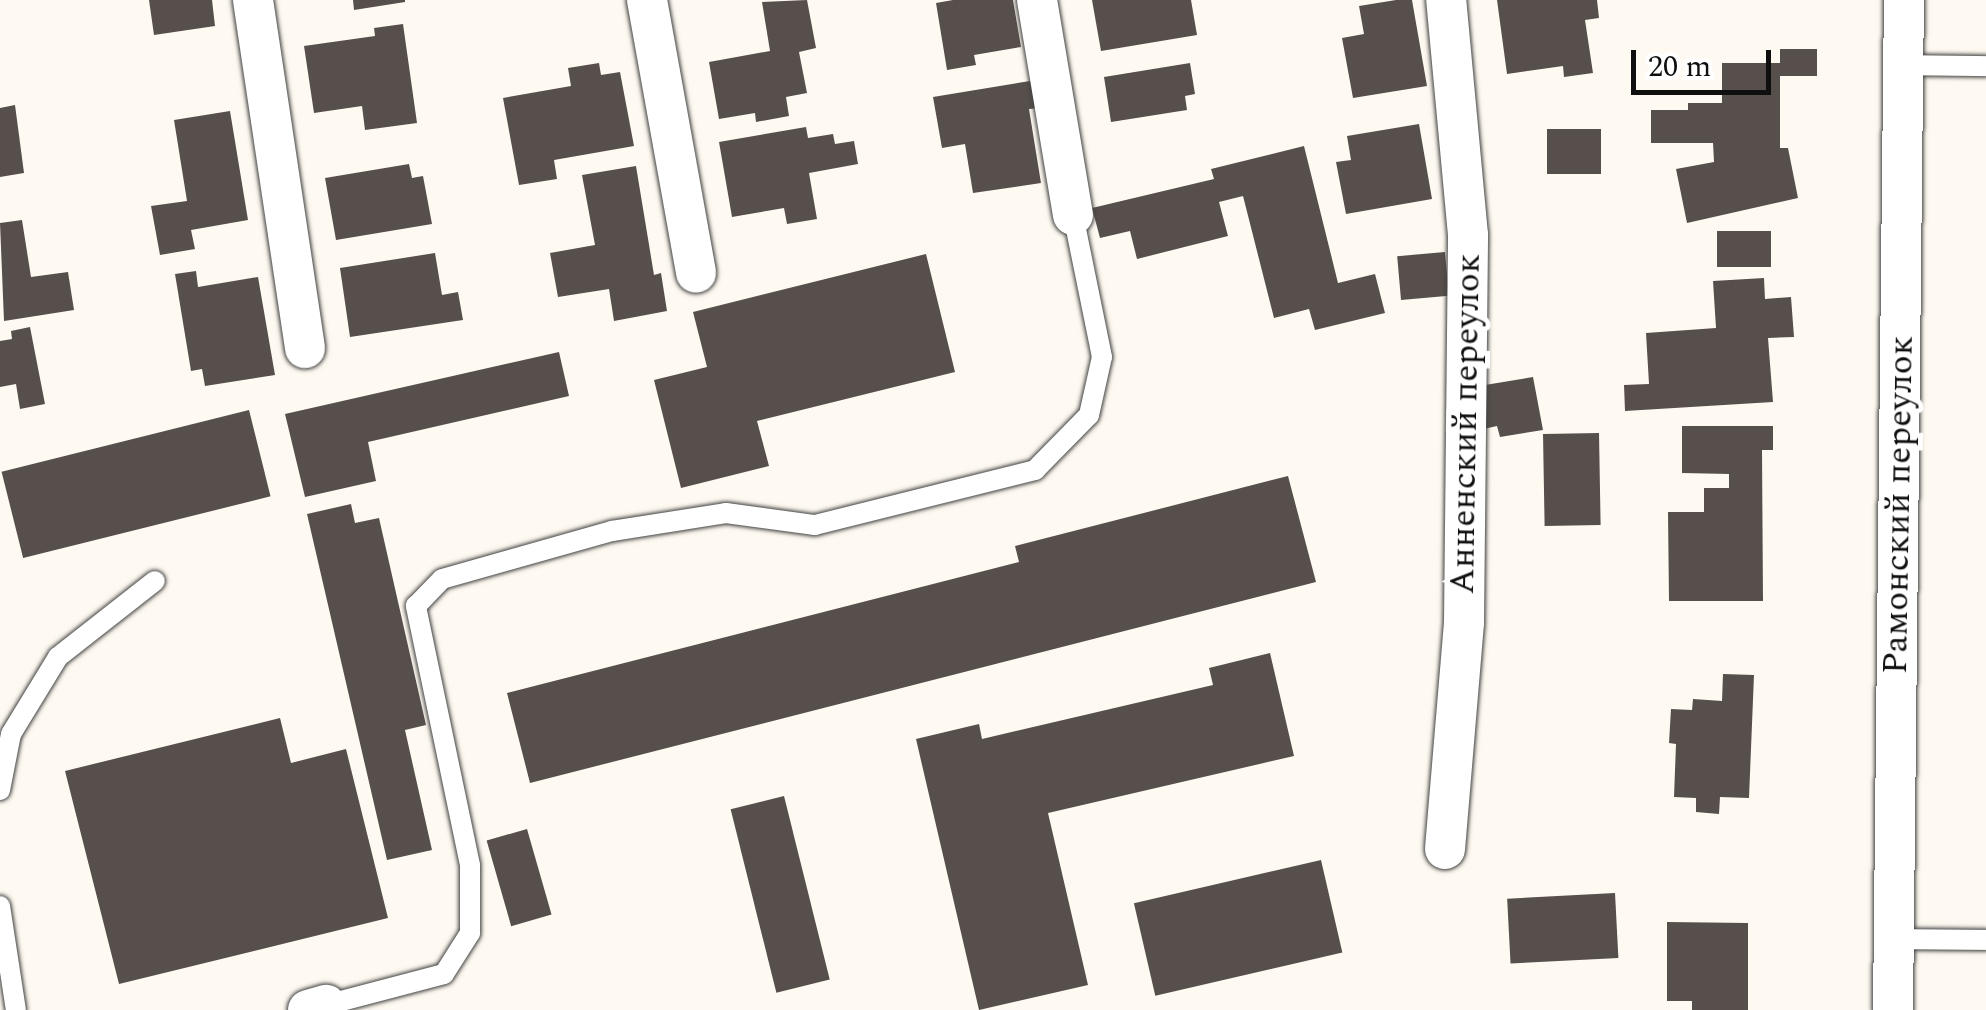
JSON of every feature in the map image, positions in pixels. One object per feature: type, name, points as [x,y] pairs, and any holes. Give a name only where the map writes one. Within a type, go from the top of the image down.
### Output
[{"type":"street","points":[[254,0],[305,348]]},
{"type":"street","points":[[648,0],[696,273]]},
{"type":"street","points":[[1038,0],[1073,215]]},
{"type":"street","name":"Анненский переулок","points":[[1445,849],[1464,622],[1468,240],[1446,0]]},
{"type":"street","name":"Рамонский переулок","points":[[1894,1010],[1904,0]]},
{"type":"lane","points":[[1903,65],[1986,66]]},
{"type":"lane","points":[[317,1007],[444,974],[470,933],[470,865],[416,606],[442,579],[612,531],[726,514],[815,525],[1035,470],[1089,415],[1102,358],[1073,215]]},
{"type":"lane","points":[[0,790],[11,734],[58,657],[155,581]]},
{"type":"lane","points":[[0,906],[16,1010]]},
{"type":"lane","points":[[1894,939],[1986,940]]},
{"type":"building","points":[[149,0],[212,0],[215,26],[154,35]]},
{"type":"building","points":[[353,0],[405,0],[405,2],[354,10]]},
{"type":"building","points":[[807,0],[816,48],[799,52],[807,93],[786,97],[789,116],[756,122],[755,113],[719,119],[709,62],[770,51],[762,2]]},
{"type":"building","points":[[1013,0],[1021,47],[974,55],[976,65],[947,70],[936,3]]},
{"type":"building","points":[[1092,0],[1191,0],[1197,35],[1101,51]]},
{"type":"building","points":[[1412,0],[1427,86],[1353,98],[1342,38],[1364,34],[1359,6]]},
{"type":"building","points":[[1497,0],[1597,0],[1599,18],[1585,20],[1593,73],[1564,77],[1563,66],[1507,74]]},
{"type":"building","points":[[403,24],[417,123],[365,130],[362,106],[314,113],[304,46],[375,36],[374,28]]},
{"type":"building","points":[[1780,49],[1817,49],[1817,76],[1780,76],[1780,148],[1788,148],[1798,198],[1687,223],[1676,169],[1714,162],[1713,143],[1651,143],[1651,110],[1688,110],[1688,103],[1722,103],[1722,63],[1780,63]]},
{"type":"building","points":[[599,63],[601,75],[620,72],[634,146],[554,160],[557,179],[519,185],[503,98],[571,86],[568,68]]},
{"type":"building","points":[[1190,63],[1195,94],[1185,96],[1187,110],[1111,122],[1104,77]]},
{"type":"building","points":[[1036,80],[1040,108],[1029,109],[1041,183],[973,193],[965,144],[942,148],[933,97]]},
{"type":"building","points":[[15,105],[24,173],[0,177],[0,108]]},
{"type":"building","points":[[230,111],[248,220],[191,230],[195,249],[160,255],[151,206],[187,201],[174,120]]},
{"type":"building","points":[[1419,124],[1432,199],[1346,214],[1336,162],[1351,160],[1347,136]]},
{"type":"building","points":[[806,127],[808,138],[833,134],[835,144],[854,141],[858,164],[809,173],[817,219],[787,224],[784,208],[732,217],[719,142]]},
{"type":"building","points":[[1547,129],[1601,129],[1601,174],[1547,174]]},
{"type":"building","points":[[1304,146],[1338,283],[1375,274],[1385,313],[1315,330],[1309,309],[1274,318],[1243,196],[1219,202],[1228,236],[1137,259],[1130,231],[1100,238],[1092,208],[1214,179],[1211,169]]},
{"type":"building","points":[[409,164],[412,178],[423,176],[432,224],[336,240],[325,178]]},
{"type":"building","points":[[636,166],[654,275],[661,273],[667,311],[614,321],[609,289],[558,297],[550,253],[595,245],[582,175]]},
{"type":"building","points":[[22,220],[31,277],[68,272],[74,310],[4,321],[0,223]]},
{"type":"building","points":[[1717,231],[1771,231],[1771,267],[1717,267]]},
{"type":"building","points":[[1445,252],[1449,296],[1401,300],[1397,256]]},
{"type":"building","points":[[435,253],[442,295],[458,292],[463,320],[350,337],[340,268]]},
{"type":"building","points":[[926,254],[955,372],[757,421],[769,466],[681,488],[654,380],[707,367],[693,312]]},
{"type":"building","points":[[196,271],[198,287],[258,277],[275,375],[205,386],[202,369],[191,371],[175,274]]},
{"type":"building","points":[[1764,278],[1765,299],[1791,297],[1794,337],[1768,338],[1773,402],[1625,411],[1624,385],[1649,384],[1646,333],[1716,328],[1713,281]]},
{"type":"building","points":[[30,327],[45,404],[20,409],[16,384],[0,387],[0,341],[12,339],[11,331]]},
{"type":"building","points":[[559,352],[569,396],[368,442],[376,481],[305,497],[285,414]]},
{"type":"building","points":[[1533,377],[1543,430],[1500,437],[1497,426],[1479,430],[1473,387]]},
{"type":"building","points":[[249,410],[271,496],[23,558],[2,472]]},
{"type":"building","points":[[1682,426],[1773,426],[1773,450],[1762,450],[1763,601],[1669,601],[1668,512],[1704,512],[1704,488],[1729,488],[1729,474],[1682,473]]},
{"type":"building","points":[[1599,433],[1601,525],[1545,526],[1543,434]]},
{"type":"building","points":[[1288,476],[1316,582],[530,783],[507,693],[1019,562],[1015,546]]},
{"type":"building","points":[[351,504],[355,523],[379,518],[426,725],[405,730],[432,850],[387,860],[307,514]]},
{"type":"building","points":[[1270,653],[1294,756],[1048,813],[1088,985],[979,1010],[916,739],[979,724],[982,739],[1213,685],[1209,668]]},
{"type":"building","points":[[1723,674],[1754,675],[1749,798],[1720,797],[1719,814],[1696,812],[1696,798],[1674,797],[1676,744],[1669,743],[1671,709],[1692,710],[1693,699],[1722,701]]},
{"type":"building","points":[[280,718],[291,763],[346,749],[388,918],[119,984],[65,771]]},
{"type":"building","points":[[784,796],[830,979],[776,993],[731,809]]},
{"type":"building","points":[[527,829],[552,915],[511,926],[487,841]]},
{"type":"building","points":[[1321,860],[1342,953],[1155,996],[1134,903]]},
{"type":"building","points":[[1615,893],[1618,958],[1511,964],[1507,899]]},
{"type":"building","points":[[1667,922],[1748,923],[1748,1010],[1692,1010],[1692,1001],[1667,1001]]}]
